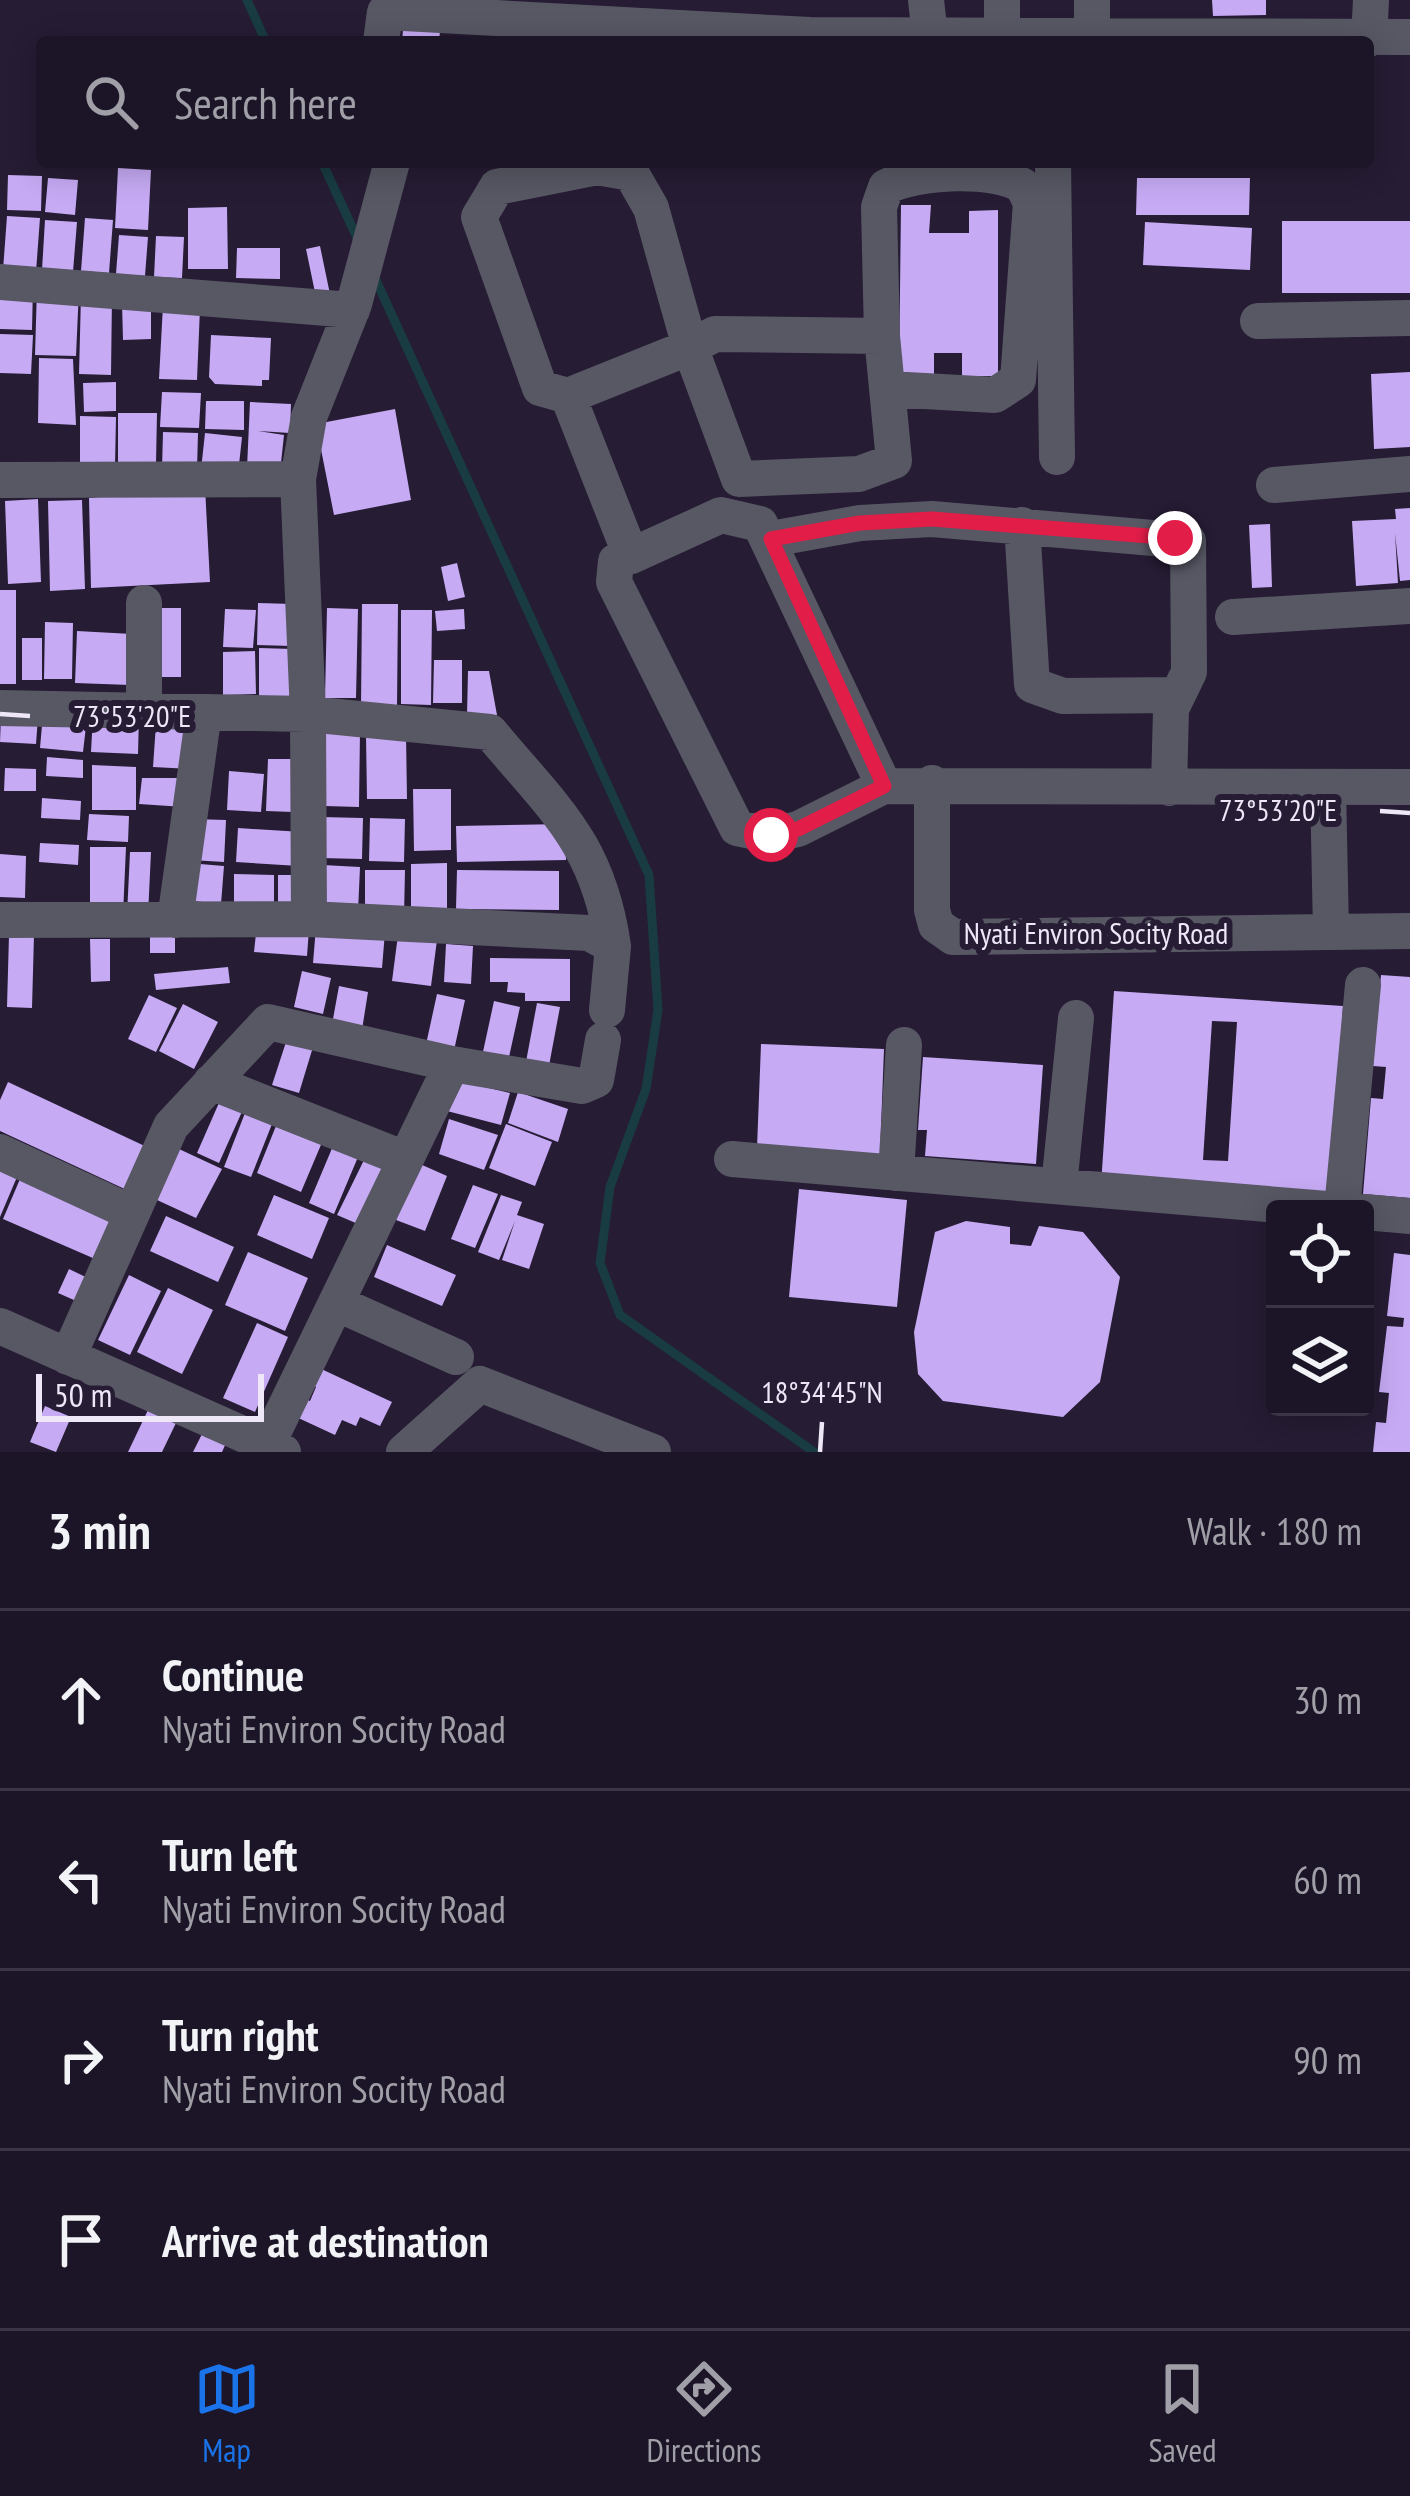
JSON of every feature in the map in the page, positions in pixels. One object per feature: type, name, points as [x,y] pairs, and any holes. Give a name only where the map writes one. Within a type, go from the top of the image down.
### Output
[{"type":"street","points":[[1091,0],[1092,36]]},
{"type":"street","points":[[1369,36],[1371,0]]},
{"type":"street","points":[[382,36],[385,12],[558,11],[1002,18],[1045,36]]},
{"type":"street","points":[[1374,39],[1410,37]]},
{"type":"street","points":[[592,168],[497,188],[479,218],[485,246],[540,388],[568,396],[715,334],[882,336]]},
{"type":"street","points":[[603,168],[631,173],[650,208],[690,347],[740,479],[884,786]]},
{"type":"street","points":[[1053,168],[1057,457]]},
{"type":"street","points":[[309,919],[308,714],[298,479],[309,417],[353,307],[391,171]]},
{"type":"street","points":[[740,479],[886,468],[894,461],[882,336],[879,207],[886,187],[908,178],[988,177],[1023,186],[1031,203],[1018,380],[995,395],[889,389]]},
{"type":"street","points":[[0,282],[353,307]]},
{"type":"street","points":[[1258,321],[1410,318]]},
{"type":"street","points":[[568,396],[631,556]]},
{"type":"street","points":[[1274,485],[1410,474]]},
{"type":"street","points":[[0,480],[298,479]]},
{"type":"street","points":[[1169,788],[1171,709],[1189,672],[1189,542],[932,519],[765,531],[721,515],[616,561],[614,582],[737,828],[771,835],[798,829],[884,786],[932,783],[1169,788],[1410,788]]},
{"type":"street","points":[[1022,525],[1027,668],[1032,685],[1063,696],[1176,695]]},
{"type":"street","points":[[144,603],[144,710]]},
{"type":"street","points":[[1233,617],[1410,605]]},
{"type":"street","points":[[0,708],[308,714],[490,732],[580,835],[608,909],[613,946],[596,1080],[582,1086],[452,1064],[268,1022],[171,1126],[68,1357]]},
{"type":"street","points":[[176,920],[204,712]]},
{"type":"street","name":"Nyati Environ Socity Road","points":[[932,783],[932,910],[936,925],[953,937],[1410,931]]},
{"type":"street","points":[[1328,788],[1331,932]]},
{"type":"street","points":[[0,920],[309,919],[589,933],[613,946]]},
{"type":"street","points":[[1343,1200],[1363,986]]},
{"type":"street","points":[[1059,1186],[1076,1018]]},
{"type":"street","points":[[896,1173],[904,1045]]},
{"type":"street","points":[[0,1326],[275,1449],[336,1303],[452,1064]]},
{"type":"street","points":[[211,1082],[405,1159]]},
{"type":"street","points":[[0,1153],[132,1213]]},
{"type":"street","points":[[732,1160],[1266,1204]]},
{"type":"street","points":[[1374,1213],[1410,1216]]},
{"type":"street","points":[[336,1303],[456,1358]]},
{"type":"street","points":[[404,1452],[480,1384],[653,1452]]},
{"type":"building","points":[[1212,0],[1266,0],[1266,15],[1213,16]]},
{"type":"building","points":[[403,30],[440,31],[440,36],[402,36]]},
{"type":"building","points":[[118,168],[151,170],[148,230],[115,228]]},
{"type":"building","points":[[8,175],[42,176],[41,211],[7,210]]},
{"type":"building","points":[[48,178],[78,180],[75,215],[45,212]]},
{"type":"building","points":[[1137,178],[1250,178],[1249,215],[1136,215]]},
{"type":"building","points":[[901,205],[931,205],[929,233],[969,233],[969,211],[998,210],[998,376],[962,376],[962,353],[934,353],[934,375],[899,375]]},
{"type":"building","points":[[227,207],[228,269],[188,269],[188,208]]},
{"type":"building","points":[[7,216],[40,218],[36,272],[3,270]]},
{"type":"building","points":[[85,218],[113,220],[109,273],[81,271]]},
{"type":"building","points":[[45,220],[77,222],[73,272],[42,270]]},
{"type":"building","points":[[1282,221],[1410,221],[1410,293],[1282,293]]},
{"type":"building","points":[[1145,222],[1252,228],[1250,270],[1143,265]]},
{"type":"building","points":[[119,235],[148,237],[145,276],[116,274]]},
{"type":"building","points":[[156,236],[184,237],[182,278],[154,277]]},
{"type":"building","points":[[320,246],[331,299],[317,302],[306,249]]},
{"type":"building","points":[[237,248],[280,248],[280,279],[236,278]]},
{"type":"building","points":[[0,285],[33,286],[32,330],[0,329]]},
{"type":"building","points":[[37,288],[79,289],[76,356],[35,355]]},
{"type":"building","points":[[81,295],[112,295],[111,375],[79,374]]},
{"type":"building","points":[[122,303],[151,304],[151,339],[123,340]]},
{"type":"building","points":[[163,305],[200,308],[197,380],[159,379]]},
{"type":"building","points":[[0,334],[33,335],[31,374],[0,373]]},
{"type":"building","points":[[211,335],[271,338],[269,380],[262,380],[262,386],[215,384],[209,377]]},
{"type":"building","points":[[39,358],[73,359],[76,425],[38,423]]},
{"type":"building","points":[[1410,372],[1410,447],[1374,449],[1371,374]]},
{"type":"building","points":[[116,382],[116,411],[84,412],[83,383]]},
{"type":"building","points":[[162,392],[201,393],[199,428],[160,427]]},
{"type":"building","points":[[206,401],[244,401],[244,430],[205,429]]},
{"type":"building","points":[[250,402],[291,404],[290,433],[258,431],[284,435],[280,472],[247,468]]},
{"type":"building","points":[[395,409],[411,500],[334,515],[316,424]]},
{"type":"building","points":[[118,413],[157,413],[156,463],[118,463]]},
{"type":"building","points":[[80,416],[116,417],[115,466],[80,465]]},
{"type":"building","points":[[163,432],[198,433],[197,470],[162,469]]},
{"type":"building","points":[[205,433],[242,437],[238,474],[201,470]]},
{"type":"building","points":[[205,487],[210,582],[91,588],[89,498]]},
{"type":"building","points":[[38,499],[41,582],[8,584],[5,501]]},
{"type":"building","points":[[82,500],[85,589],[50,591],[48,501]]},
{"type":"building","points":[[1410,508],[1410,580],[1400,581],[1395,533],[1398,583],[1356,586],[1352,521],[1396,519],[1395,509]]},
{"type":"building","points":[[1270,524],[1272,587],[1252,588],[1249,525]]},
{"type":"building","points":[[457,563],[465,597],[448,601],[441,567]]},
{"type":"building","points":[[0,590],[16,590],[16,684],[0,684]]},
{"type":"building","points":[[258,603],[293,604],[292,646],[257,645]]},
{"type":"building","points":[[362,604],[398,604],[397,707],[361,706]]},
{"type":"building","points":[[154,608],[181,608],[181,677],[154,677]]},
{"type":"building","points":[[327,608],[358,609],[356,698],[325,698]]},
{"type":"building","points":[[225,609],[256,610],[253,648],[223,647]]},
{"type":"building","points":[[464,609],[465,629],[437,631],[435,611]]},
{"type":"building","points":[[401,610],[432,610],[431,705],[401,704]]},
{"type":"building","points":[[45,622],[73,623],[72,679],[44,679]]},
{"type":"building","points":[[77,631],[132,634],[130,685],[75,683]]},
{"type":"building","points":[[22,638],[42,638],[42,680],[22,680]]},
{"type":"building","points":[[259,648],[293,649],[292,698],[259,697]]},
{"type":"building","points":[[255,651],[256,694],[223,695],[223,652]]},
{"type":"building","points":[[434,660],[462,660],[462,703],[433,703]]},
{"type":"building","points":[[468,671],[489,671],[497,715],[467,715]]},
{"type":"building","points":[[43,714],[87,718],[83,752],[40,748]]},
{"type":"building","points":[[1,715],[38,717],[36,744],[0,742]]},
{"type":"building","points":[[93,715],[139,716],[138,754],[91,752]]},
{"type":"building","points":[[156,724],[192,725],[191,769],[153,767]]},
{"type":"building","points":[[326,731],[360,731],[359,807],[325,806]]},
{"type":"building","points":[[406,735],[407,799],[367,799],[366,736]]},
{"type":"building","points":[[47,757],[83,760],[83,778],[46,776]]},
{"type":"building","points":[[268,759],[295,759],[293,812],[266,811]]},
{"type":"building","points":[[92,765],[136,767],[136,810],[92,810]]},
{"type":"building","points":[[5,768],[36,769],[36,791],[4,791]]},
{"type":"building","points":[[229,771],[264,774],[261,812],[227,810]]},
{"type":"building","points":[[142,778],[187,778],[184,807],[139,804]]},
{"type":"building","points":[[413,789],[451,789],[451,850],[414,851]]},
{"type":"building","points":[[42,798],[81,801],[80,820],[41,818]]},
{"type":"building","points":[[89,814],[129,816],[128,842],[87,840]]},
{"type":"building","points":[[321,817],[363,818],[362,859],[320,858]]},
{"type":"building","points":[[370,818],[405,819],[404,862],[369,861]]},
{"type":"building","points":[[193,819],[226,820],[224,862],[191,860]]},
{"type":"building","points":[[565,824],[566,860],[457,862],[456,826]]},
{"type":"building","points":[[238,828],[302,832],[299,866],[236,862]]},
{"type":"building","points":[[40,843],[79,845],[78,865],[39,862]]},
{"type":"building","points":[[90,847],[126,847],[123,915],[90,915]]},
{"type":"building","points":[[130,852],[151,852],[148,915],[127,915]]},
{"type":"building","points":[[0,854],[26,856],[25,898],[0,897]]},
{"type":"building","points":[[188,863],[224,866],[221,904],[184,900]]},
{"type":"building","points":[[447,863],[447,917],[411,917],[411,864]]},
{"type":"building","points":[[323,865],[360,867],[358,912],[321,911]]},
{"type":"building","points":[[365,870],[405,870],[404,916],[365,915]]},
{"type":"building","points":[[457,870],[559,871],[559,910],[456,909]]},
{"type":"building","points":[[234,874],[274,875],[274,916],[234,916]]},
{"type":"building","points":[[278,875],[298,875],[298,915],[278,915]]},
{"type":"building","points":[[150,923],[175,923],[175,953],[150,953]]},
{"type":"building","points":[[257,924],[309,929],[307,956],[254,952]]},
{"type":"building","points":[[316,927],[385,932],[382,968],[313,963]]},
{"type":"building","points":[[9,935],[34,935],[32,1008],[7,1007]]},
{"type":"building","points":[[398,935],[437,940],[431,986],[392,981]]},
{"type":"building","points":[[90,939],[110,939],[110,981],[91,982]]},
{"type":"building","points":[[446,944],[473,946],[471,984],[444,982]]},
{"type":"building","points":[[490,958],[570,959],[570,1001],[525,1001],[525,993],[507,992],[508,982],[490,982]]},
{"type":"building","points":[[228,967],[230,983],[156,990],[154,974]]},
{"type":"building","points":[[302,971],[331,978],[323,1014],[294,1007]]},
{"type":"building","points":[[1381,975],[1410,977],[1410,1198],[1363,1194],[1371,1098],[1383,1099],[1386,1067],[1373,1066]]},
{"type":"building","points":[[339,986],[368,992],[361,1036],[331,1030]]},
{"type":"building","points":[[1114,991],[1343,1006],[1331,1200],[1101,1185]],"holes":[[[1212,1021],[1237,1022],[1228,1161],[1203,1160]]]},
{"type":"building","points":[[437,994],[465,1000],[453,1055],[425,1049]]},
{"type":"building","points":[[149,995],[177,1008],[156,1052],[128,1039]]},
{"type":"building","points":[[494,1001],[520,1007],[507,1066],[481,1061]]},
{"type":"building","points":[[537,1003],[560,1007],[548,1071],[525,1067]]},
{"type":"building","points":[[183,1004],[218,1022],[194,1069],[159,1051]]},
{"type":"building","points":[[287,1039],[313,1047],[299,1093],[272,1085]]},
{"type":"building","points":[[761,1044],[884,1049],[880,1154],[757,1148]]},
{"type":"building","points":[[923,1057],[1043,1065],[1036,1164],[925,1156],[927,1130],[918,1130]]},
{"type":"building","points":[[455,1080],[510,1093],[501,1125],[447,1111]]},
{"type":"building","points":[[8,1082],[149,1148],[129,1191],[0,1131],[0,1100]]},
{"type":"building","points":[[518,1092],[568,1109],[558,1142],[508,1123]]},
{"type":"building","points":[[222,1096],[245,1105],[219,1163],[197,1153]]},
{"type":"building","points":[[245,1113],[272,1124],[251,1177],[224,1167]]},
{"type":"building","points":[[449,1119],[498,1135],[484,1170],[439,1154]]},
{"type":"building","points":[[278,1121],[323,1140],[301,1192],[257,1173]]},
{"type":"building","points":[[506,1124],[552,1142],[535,1186],[489,1168]]},
{"type":"building","points":[[333,1146],[358,1157],[334,1214],[309,1203]]},
{"type":"building","points":[[179,1149],[222,1169],[196,1218],[157,1200]]},
{"type":"building","points":[[364,1160],[386,1170],[358,1224],[337,1215]]},
{"type":"building","points":[[420,1164],[447,1176],[425,1231],[396,1220]]},
{"type":"building","points":[[0,1169],[17,1177],[0,1217]]},
{"type":"building","points":[[20,1179],[119,1222],[102,1262],[3,1219]]},
{"type":"building","points":[[473,1185],[498,1194],[475,1248],[451,1239]]},
{"type":"building","points":[[799,1189],[907,1200],[897,1307],[789,1297]]},
{"type":"building","points":[[274,1195],[329,1218],[312,1259],[257,1235]]},
{"type":"building","points":[[501,1195],[522,1202],[517,1215],[544,1224],[529,1269],[502,1260],[515,1221],[499,1260],[478,1252]]},
{"type":"building","points":[[166,1216],[234,1247],[218,1282],[150,1251]]},
{"type":"building","points":[[966,1221],[1010,1227],[1010,1244],[1031,1246],[1039,1226],[1083,1232],[1120,1277],[1100,1382],[1063,1417],[943,1401],[918,1374],[914,1332],[935,1232]]},
{"type":"building","points":[[387,1245],[456,1275],[442,1306],[374,1277]]},
{"type":"building","points":[[248,1252],[308,1278],[285,1331],[225,1305]]},
{"type":"building","points":[[1394,1253],[1410,1255],[1410,1452],[1373,1452],[1376,1422],[1386,1423],[1389,1393],[1379,1392],[1387,1326],[1403,1327],[1404,1318],[1387,1316]]},
{"type":"building","points":[[69,1269],[94,1281],[83,1304],[58,1293]]},
{"type":"building","points":[[129,1275],[161,1291],[130,1355],[98,1340]]},
{"type":"building","points":[[168,1288],[213,1310],[182,1374],[137,1352]]},
{"type":"building","points":[[257,1323],[288,1337],[255,1412],[223,1398]]},
{"type":"building","points":[[317,1367],[392,1402],[380,1426],[360,1417],[356,1426],[342,1420],[335,1435],[294,1416],[302,1398],[310,1401],[316,1387],[309,1383]]},
{"type":"building","points":[[45,1406],[71,1417],[56,1452],[30,1442]]},
{"type":"building","points":[[148,1410],[176,1423],[162,1452],[128,1452]]},
{"type":"building","points":[[204,1430],[227,1441],[222,1452],[193,1452]]},
{"type":"waterway","points":[[247,0],[263,36]]},
{"type":"waterway","points":[[325,168],[360,244]]},
{"type":"waterway","points":[[374,276],[649,875],[658,1010],[646,1089],[610,1187],[600,1263],[620,1315],[814,1452]]},
{"type":"route","points":[[771,835],[798,829],[884,786],[771,539],[860,523],[932,519],[1175,538]]}]
